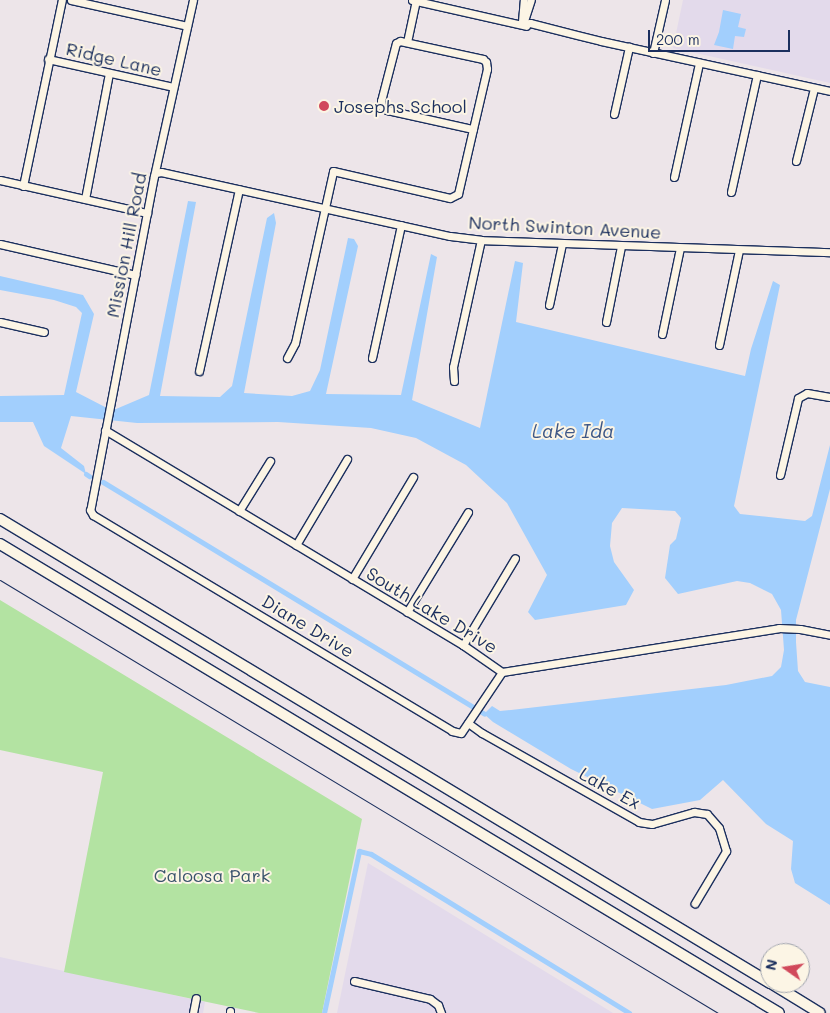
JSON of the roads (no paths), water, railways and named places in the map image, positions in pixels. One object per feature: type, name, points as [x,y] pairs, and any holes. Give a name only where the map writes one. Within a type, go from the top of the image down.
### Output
[{"type":"highway","points":[[0,519],[760,977]]},
{"type":"highway","points":[[0,544],[779,1013]]},
{"type":"highway","points":[[787,993],[820,1013]]},
{"type":"street","points":[[23,186],[48,59],[62,0]]},
{"type":"street","points":[[71,0],[187,26]]},
{"type":"street","name":"Mission Hill Road","points":[[92,496],[147,213],[193,0]]},
{"type":"street","points":[[407,42],[415,0],[523,24],[532,28],[550,29],[830,91]]},
{"type":"street","points":[[523,24],[524,0]]},
{"type":"street","points":[[523,24],[531,0]]},
{"type":"street","points":[[653,53],[665,0]]},
{"type":"street","points":[[286,358],[295,344],[333,172],[454,197],[458,194],[487,69],[486,62],[483,59],[407,42],[400,41],[394,46],[381,101],[382,107],[387,110],[473,129]]},
{"type":"street","points":[[614,114],[629,47]]},
{"type":"street","name":"Ridge Lane","points":[[48,59],[173,87]]},
{"type":"street","points":[[674,177],[699,63]]},
{"type":"street","points":[[85,199],[109,73]]},
{"type":"street","points":[[731,192],[757,76]]},
{"type":"street","points":[[796,161],[814,88]]},
{"type":"street","name":"North Swinton Avenue","points":[[156,173],[161,172],[401,225],[481,240],[830,252]]},
{"type":"street","points":[[0,180],[147,213]]},
{"type":"street","points":[[199,371],[239,189]]},
{"type":"street","points":[[372,358],[401,225]]},
{"type":"street","points":[[454,381],[453,367],[481,240]]},
{"type":"street","points":[[0,244],[135,275]]},
{"type":"street","points":[[549,306],[562,244]]},
{"type":"street","points":[[606,322],[621,246]]},
{"type":"street","points":[[662,334],[680,248]]},
{"type":"street","points":[[719,345],[739,250]]},
{"type":"street","points":[[0,322],[44,332]]},
{"type":"street","points":[[780,475],[797,402],[804,394],[830,397]]},
{"type":"street","name":"South Lake Drive","points":[[105,430],[296,544],[463,646],[502,672],[779,628],[800,629],[830,635]]},
{"type":"street","points":[[296,544],[347,459]]},
{"type":"street","points":[[239,511],[270,461]]},
{"type":"street","points":[[352,579],[413,477]]},
{"type":"street","name":"Diane Drive","points":[[92,496],[90,510],[93,515],[458,733],[462,733],[468,723]]},
{"type":"street","points":[[407,612],[468,512]]},
{"type":"street","points":[[463,646],[515,558]]},
{"type":"street","points":[[468,723],[502,672]]},
{"type":"street","name":"Lake Ex","points":[[468,723],[482,733],[639,822],[652,824],[694,812],[707,814],[719,828],[726,851],[696,903]]},
{"type":"street","points":[[354,981],[430,999],[438,1005],[441,1013]]},
{"type":"street","points":[[193,1013],[196,998]]},
{"type":"water","points":[[723,10],[741,14],[738,27],[746,29],[744,37],[735,36],[733,49],[714,45],[719,32]]},
{"type":"water","name":"Lake Ida","points":[[188,201],[196,202],[160,396],[220,397],[232,386],[267,218],[274,213],[276,223],[244,393],[292,396],[310,391],[320,370],[348,238],[354,239],[358,246],[326,394],[401,395],[431,254],[437,257],[412,400],[480,428],[515,261],[523,263],[516,322],[745,376],[751,349],[773,281],[780,285],[734,506],[740,514],[805,521],[812,516],[830,445],[830,489],[796,620],[796,642],[798,671],[805,682],[830,687],[830,905],[795,883],[791,869],[793,841],[766,824],[723,780],[700,800],[652,809],[571,769],[493,722],[484,714],[492,706],[500,711],[726,685],[772,676],[781,667],[784,650],[781,610],[772,594],[750,583],[737,581],[678,594],[665,578],[670,545],[676,539],[681,518],[675,511],[622,508],[612,523],[610,546],[614,562],[634,590],[626,605],[535,620],[528,612],[547,575],[507,503],[466,465],[416,438],[371,428],[278,422],[137,423],[71,416],[61,448],[84,466],[86,474],[44,446],[33,422],[0,422],[0,396],[64,395],[82,313],[76,307],[54,300],[0,290],[0,276],[83,295],[94,314],[76,392],[105,407],[116,409],[149,395]]},
{"type":"waterway","points":[[103,482],[484,714]]},
{"type":"waterway","points":[[324,1013],[359,851],[371,854],[629,1013]]},
{"type":"railway","points":[[0,580],[718,1013]]},
{"type":"place","name":"Josephs School","points":[[324,106]]},
{"type":"park label","name":"Caloosa Park","points":[[212,875]]}]
